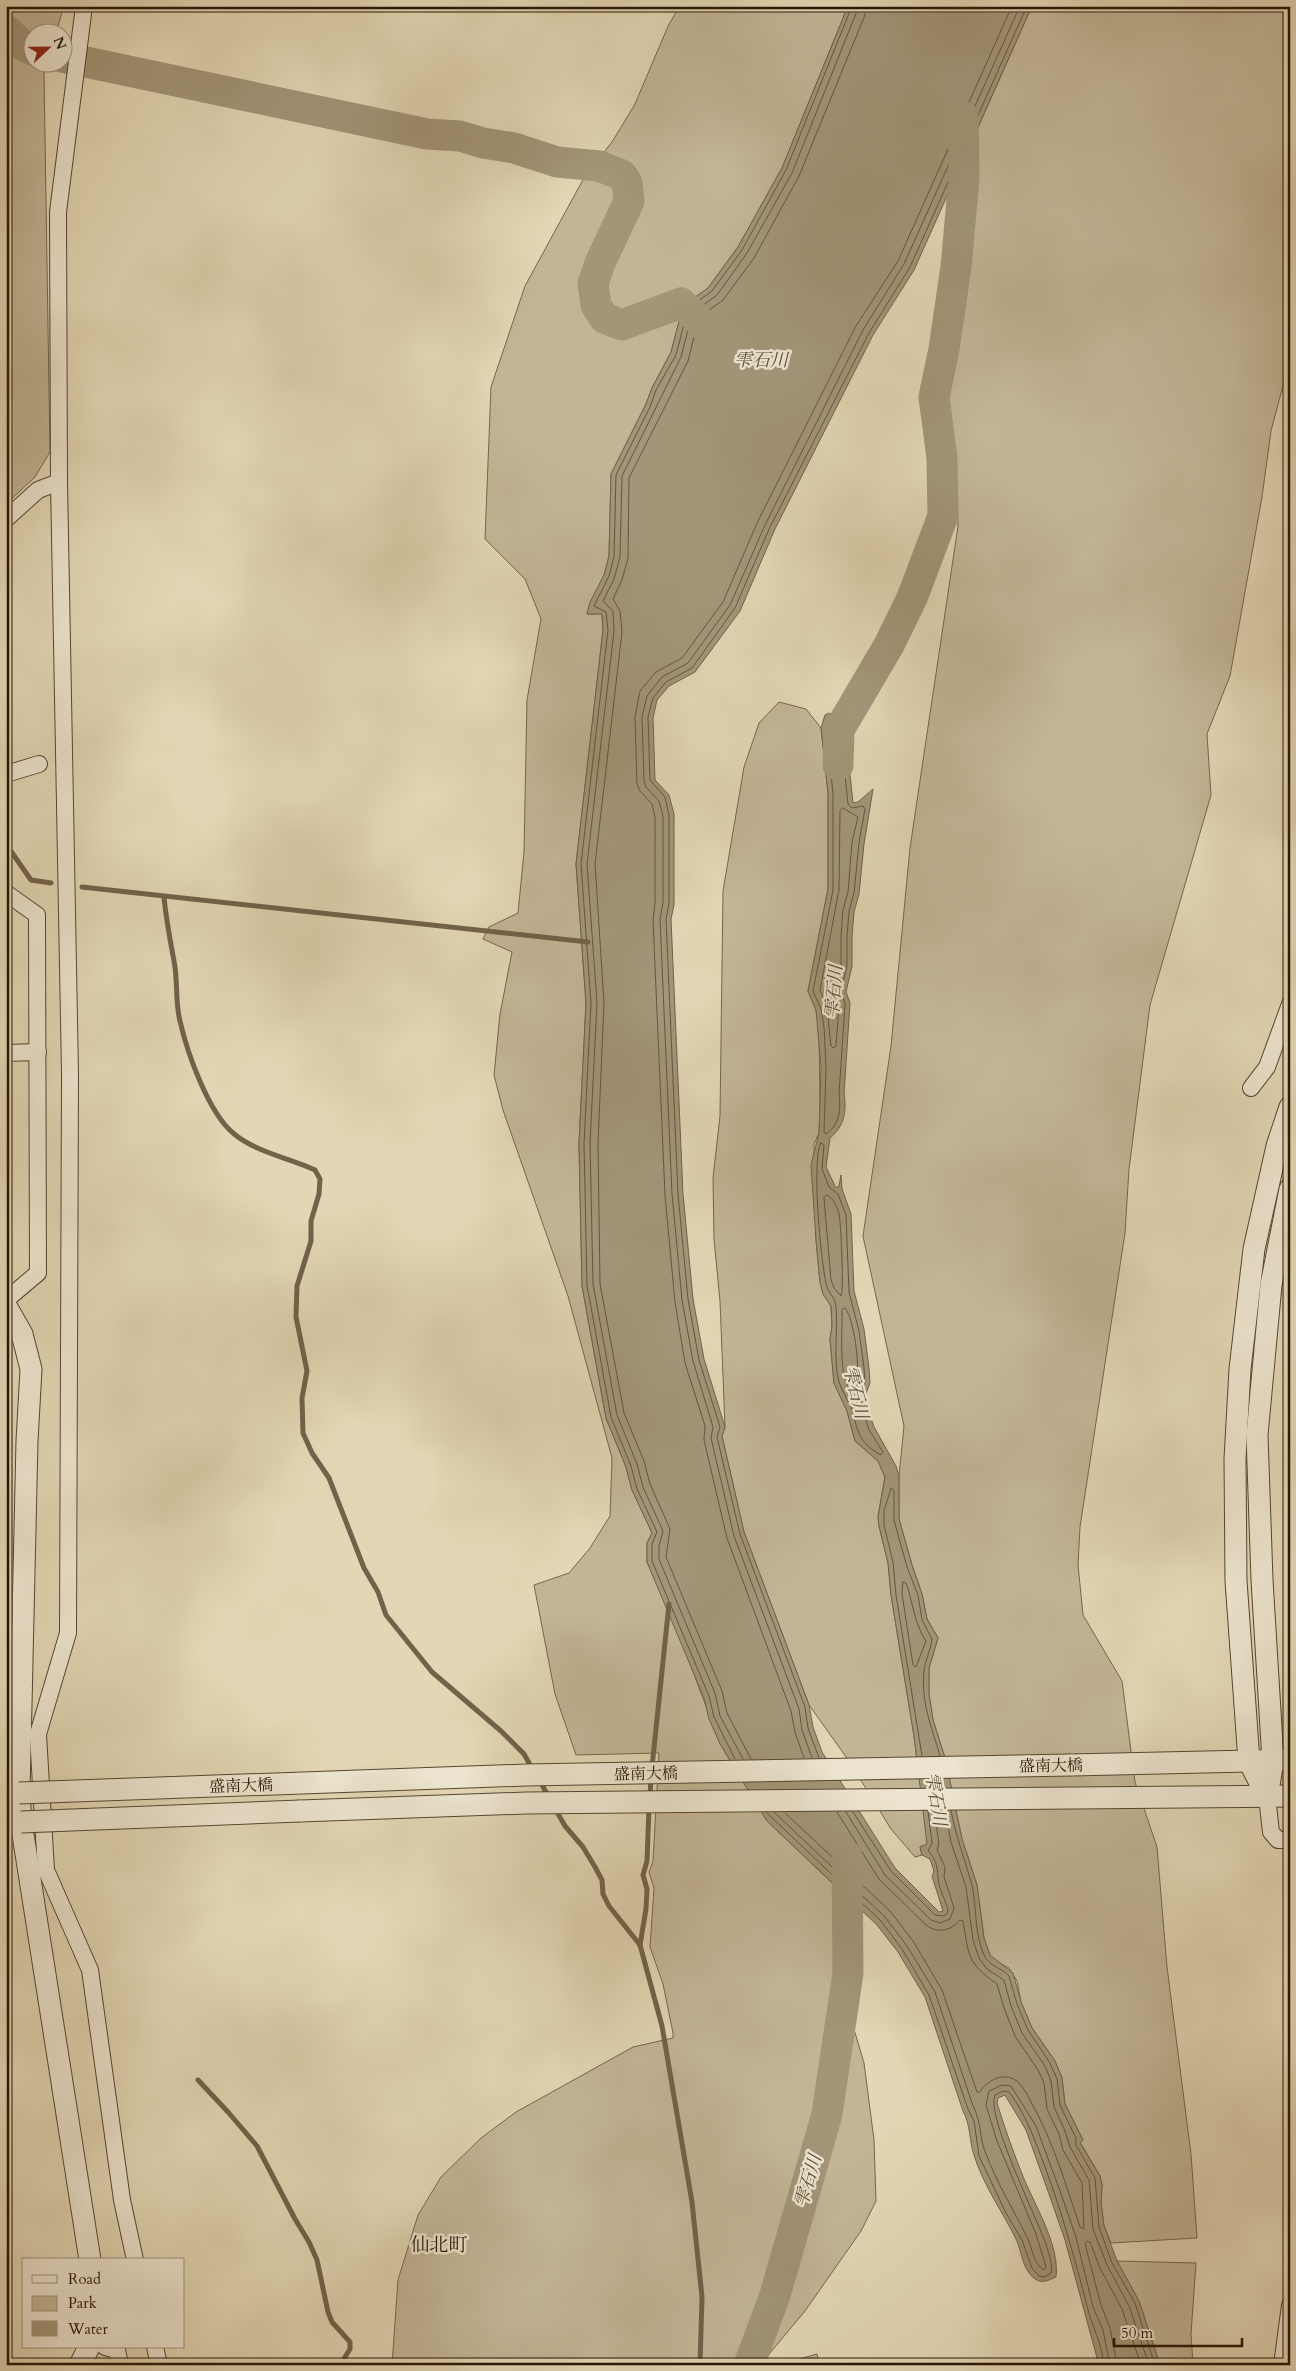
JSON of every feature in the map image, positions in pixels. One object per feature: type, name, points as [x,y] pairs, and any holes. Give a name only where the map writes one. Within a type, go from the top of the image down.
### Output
[{"type":"street","points":[[84,6],[58,212],[60,482],[70,1074],[68,1634],[38,1734],[46,1870],[90,1970],[122,2200],[135,2258]]},
{"type":"street","points":[[6,519],[38,490],[60,482]]},
{"type":"street","points":[[6,774],[39,764]]},
{"type":"street","points":[[6,893],[37,914],[38,1052],[38,1273],[6,1300]]},
{"type":"street","points":[[1251,1088],[1267,1067],[1290,1004]]},
{"type":"street","points":[[6,1053],[38,1052]]},
{"type":"street","points":[[1290,1107],[1277,1146],[1254,1249],[1240,1369],[1235,1459],[1236,1581],[1249,1761],[1267,1797],[1271,1832],[1278,1840],[1290,1840]]},
{"type":"street","points":[[1267,1797],[1282,1760],[1262,1580],[1256,1435],[1270,1284],[1290,1189]]},
{"type":"street","points":[[6,1306],[22,1334],[31,1368],[12,1793],[14,1822],[34,1905],[90,2258]]},
{"type":"street","name":"盛南大橋","points":[[12,1793],[526,1775],[1282,1760]]},
{"type":"street","name":"盛南大橋","points":[[14,1822],[526,1803],[1290,1796]]},
{"type":"street","points":[[1282,2365],[1290,2305]]},
{"type":"street","points":[[80,2365],[88,2348]]},
{"type":"street","points":[[109,2348],[116,2350],[120,2365]]},
{"type":"street","points":[[155,2348],[160,2365]]},
{"type":"green space","points":[[6,6],[64,6],[59,22],[22,22],[22,72],[45,72],[50,452],[35,477],[6,504]]},
{"type":"green space","points":[[680,6],[848,6],[782,168],[738,247],[708,288],[690,301],[680,318],[671,352],[611,474],[609,556],[604,575],[587,614],[602,614],[603,630],[576,864],[586,1003],[579,1143],[582,1286],[606,1418],[626,1467],[632,1490],[652,1533],[647,1543],[647,1562],[682,1642],[720,1744],[767,1821],[852,1902],[854,1972],[848,2009],[864,2063],[874,2140],[876,2201],[861,2231],[805,2311],[760,2365],[392,2365],[398,2280],[418,2215],[441,2177],[481,2138],[516,2112],[633,2047],[673,2038],[663,1984],[650,1947],[654,1888],[649,1872],[653,1861],[659,1753],[576,1755],[555,1694],[534,1585],[569,1573],[590,1548],[610,1516],[612,1458],[568,1296],[503,1110],[494,1075],[500,1014],[512,952],[483,939],[489,927],[518,913],[524,852],[527,700],[541,619],[525,579],[485,539],[491,387],[525,286],[585,176],[612,142],[635,104],[669,24]]},
{"type":"green space","points":[[1032,6],[1290,6],[1290,359],[1271,431],[1262,497],[1230,676],[1207,734],[1211,795],[1150,1005],[1129,1169],[1125,1233],[1080,1527],[1078,1565],[1083,1615],[1122,1681],[1135,1782],[1157,1847],[1167,1967],[1191,2154],[1197,2238],[1111,2243],[1104,2226],[1100,2176],[1080,2142],[1083,2140],[1065,2104],[1062,2078],[1055,2061],[1032,2028],[1021,2002],[1017,1981],[1009,1968],[994,1960],[990,1955],[984,1938],[977,1885],[962,1839],[945,1758],[933,1720],[929,1694],[929,1668],[938,1638],[927,1619],[922,1594],[899,1519],[899,1476],[904,1426],[863,1236],[891,1046],[910,848],[958,526],[957,494],[946,408],[946,385],[958,317],[968,150]]},
{"type":"green space","points":[[779,702],[806,709],[821,728],[828,793],[828,889],[808,991],[816,1010],[819,1027],[819,1133],[814,1144],[816,1240],[820,1282],[823,1294],[831,1306],[832,1326],[830,1339],[834,1383],[847,1411],[855,1441],[878,1461],[885,1477],[878,1516],[879,1526],[888,1563],[891,1595],[914,1736],[928,1844],[920,1847],[922,1855],[915,1857],[891,1829],[849,1761],[809,1705],[744,1532],[722,1436],[725,1427],[720,1301],[714,1239],[713,1178],[720,1116],[723,891],[744,767],[759,723]]},
{"type":"green space","points":[[1117,2261],[1196,2263],[1191,2334],[1193,2365],[1160,2365],[1139,2301]]},
{"type":"green space","points":[[817,2354],[819,2365],[793,2365],[796,2360]]},
{"type":"water","name":"雫石川","points":[[848,6],[1032,6],[914,270],[873,335],[775,529],[740,611],[695,672],[669,686],[657,700],[653,718],[655,780],[669,795],[674,814],[674,905],[671,919],[683,1194],[693,1299],[704,1359],[725,1427],[722,1436],[744,1532],[809,1705],[813,1727],[822,1752],[895,1868],[939,1912],[943,1911],[932,1876],[934,1871],[930,1859],[922,1855],[920,1847],[927,1844],[914,1736],[891,1595],[888,1563],[878,1517],[885,1477],[878,1461],[855,1441],[847,1411],[834,1383],[830,1339],[832,1326],[831,1306],[823,1294],[820,1282],[816,1240],[811,1165],[819,1133],[821,1067],[816,1010],[808,991],[828,889],[828,793],[821,728],[825,715],[829,713],[851,729],[848,756],[853,803],[858,802],[873,789],[864,844],[859,894],[854,912],[852,966],[846,992],[850,1003],[844,1094],[845,1112],[839,1129],[830,1138],[826,1167],[836,1188],[839,1186],[841,1175],[842,1189],[851,1214],[854,1291],[864,1329],[869,1368],[870,1383],[865,1396],[874,1427],[896,1466],[899,1476],[899,1519],[922,1594],[927,1619],[938,1638],[929,1668],[929,1694],[933,1720],[945,1758],[962,1839],[977,1885],[984,1938],[990,1955],[1013,1973],[1021,2002],[1032,2028],[1055,2061],[1062,2078],[1065,2104],[1083,2140],[1080,2143],[1100,2176],[1104,2226],[1117,2261],[1139,2301],[1160,2365],[1099,2365],[1065,2240],[1049,2194],[1026,2130],[1005,2095],[998,2098],[997,2103],[1020,2170],[1051,2240],[1056,2265],[1056,2277],[1040,2281],[1035,2279],[1028,2271],[1023,2262],[1017,2241],[978,2166],[972,2149],[967,2122],[925,1997],[898,1952],[877,1925],[767,1821],[720,1744],[709,1719],[704,1698],[647,1562],[647,1543],[652,1533],[632,1490],[626,1467],[606,1418],[582,1286],[579,1143],[586,1003],[576,864],[603,630],[602,614],[587,614],[590,602],[604,575],[609,556],[611,474],[671,352],[680,318],[690,301],[708,288],[738,247],[782,168]]},
{"type":"waterway","points":[[6,30],[22,45]]},
{"type":"waterway","points":[[72,59],[427,134],[460,136],[483,143],[514,148],[557,162],[599,166],[622,175],[627,183],[629,201],[600,263],[593,284],[596,305],[604,318],[622,325],[681,303],[716,337]]},
{"type":"waterway","name":"雫石川","points":[[838,765],[839,730],[889,645],[912,598],[943,516],[942,458],[934,397],[944,349],[956,267],[964,178],[963,117]]},
{"type":"waterway","points":[[6,844],[31,880],[51,883]]},
{"type":"waterway","points":[[82,887],[588,942]]},
{"type":"waterway","points":[[164,897],[175,968],[180,1021],[193,1065],[207,1097],[224,1123],[242,1140],[262,1150],[315,1170],[320,1179],[319,1194],[311,1221],[311,1241],[297,1286],[296,1317],[307,1371],[302,1398],[303,1433],[312,1453],[329,1478],[364,1568],[378,1592],[386,1615],[432,1672],[501,1731],[524,1754],[533,1770]]},
{"type":"waterway","points":[[652,1767],[669,1604]]},
{"type":"waterway","points":[[650,1797],[651,1778]]},
{"type":"waterway","points":[[540,1781],[549,1798]]},
{"type":"waterway","points":[[554,1807],[565,1826],[583,1847],[595,1867],[602,1880],[603,1894],[609,1906],[640,1945],[662,2026],[692,2202],[702,2297],[700,2365]]},
{"type":"waterway","points":[[640,1945],[646,1909],[647,1889],[643,1875],[647,1861],[649,1808]]},
{"type":"waterway","name":"雫石川","points":[[749,2365],[775,2295],[827,2114],[848,1973],[847,1856]]},
{"type":"waterway","points":[[198,2080],[257,2146],[309,2242],[317,2260],[328,2312],[332,2322],[350,2342],[350,2349],[340,2365]]},
{"type":"district","name":"仙北町","points":[[439,2244]]}]
